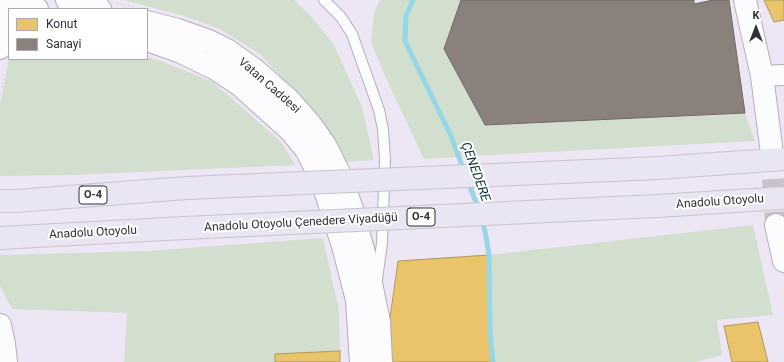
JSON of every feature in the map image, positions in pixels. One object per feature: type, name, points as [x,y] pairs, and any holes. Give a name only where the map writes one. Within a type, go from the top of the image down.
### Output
[{"type":"highway","name":"O-4","points":[[0,201],[187,188],[658,168],[777,153]]},
{"type":"highway","name":"Anadolu Otoyolu","points":[[657,206],[784,198]]},
{"type":"highway","name":"Anadolu Otoyolu Çenedere Viyadüğü","points":[[185,228],[657,206]]},
{"type":"highway","name":"Anadolu Otoyolu","points":[[0,238],[185,228]]},
{"type":"main road","points":[[67,0],[107,5]]},
{"type":"main road","points":[[744,0],[762,76],[777,153]]},
{"type":"main road","points":[[9,6],[28,8]]},
{"type":"main road","points":[[4,46],[8,14]]},
{"type":"main road","name":"Vatan Caddesi","points":[[148,22],[178,30],[209,41],[227,50],[255,70],[289,100],[311,125],[325,145],[339,173],[351,206],[367,264],[361,362]]},
{"type":"main road","name":"Vatan Caddesi","points":[[148,40],[181,52],[216,69],[240,85],[291,131],[307,151],[322,181],[343,246],[365,298],[379,322],[381,362]]},
{"type":"main road","points":[[776,225],[784,261]]},
{"type":"main road","points":[[0,325],[6,362]]},
{"type":"street","points":[[762,76],[784,74]]},
{"type":"lane","points":[[324,0],[341,17],[352,34],[379,110],[384,129],[385,160],[382,243],[365,298]]},
{"type":"path","points":[[107,5],[133,8]]},
{"type":"path","points":[[0,95],[4,46]]},
{"type":"green space","points":[[123,0],[294,0],[309,14],[333,43],[362,107],[374,160],[343,162],[291,88],[260,54],[218,28],[181,15]]},
{"type":"green space","points":[[380,0],[461,0],[444,49],[485,125],[745,113],[755,141],[424,159],[385,76],[371,42],[374,13]]},
{"type":"green space","points":[[148,57],[213,82],[281,142],[295,165],[72,175],[0,176],[0,105],[9,60],[148,60]]},
{"type":"green space","points":[[753,225],[773,315],[717,320],[722,355],[695,362],[493,362],[490,333],[489,255]]},
{"type":"green space","points":[[323,238],[339,311],[340,351],[275,354],[275,362],[124,362],[127,313],[12,309],[0,286],[0,255],[147,251]]},
{"type":"building: Konut","points":[[764,0],[784,0],[784,20],[774,22]]},
{"type":"building: Konut","points":[[489,255],[490,333],[493,362],[392,362],[390,318],[398,261]]},
{"type":"building: Konut","points":[[758,322],[768,362],[732,362],[724,326]]},
{"type":"building: Konut","points":[[340,351],[340,362],[275,362],[275,354]]},
{"type":"building: Sanayi","points":[[461,0],[694,0],[694,4],[713,0],[729,0],[745,113],[485,125],[444,49]]},
{"type":"waterway","name":"ÇENEDERE","points":[[413,0],[406,16],[405,41],[451,136],[464,171]]},
{"type":"waterway","name":"ÇENEDERE","points":[[468,182],[479,210]]},
{"type":"waterway","name":"ÇENEDERE","points":[[482,219],[489,255],[490,333],[493,362]]},
{"type":"tunnel","points":[[771,146],[776,225]]}]
